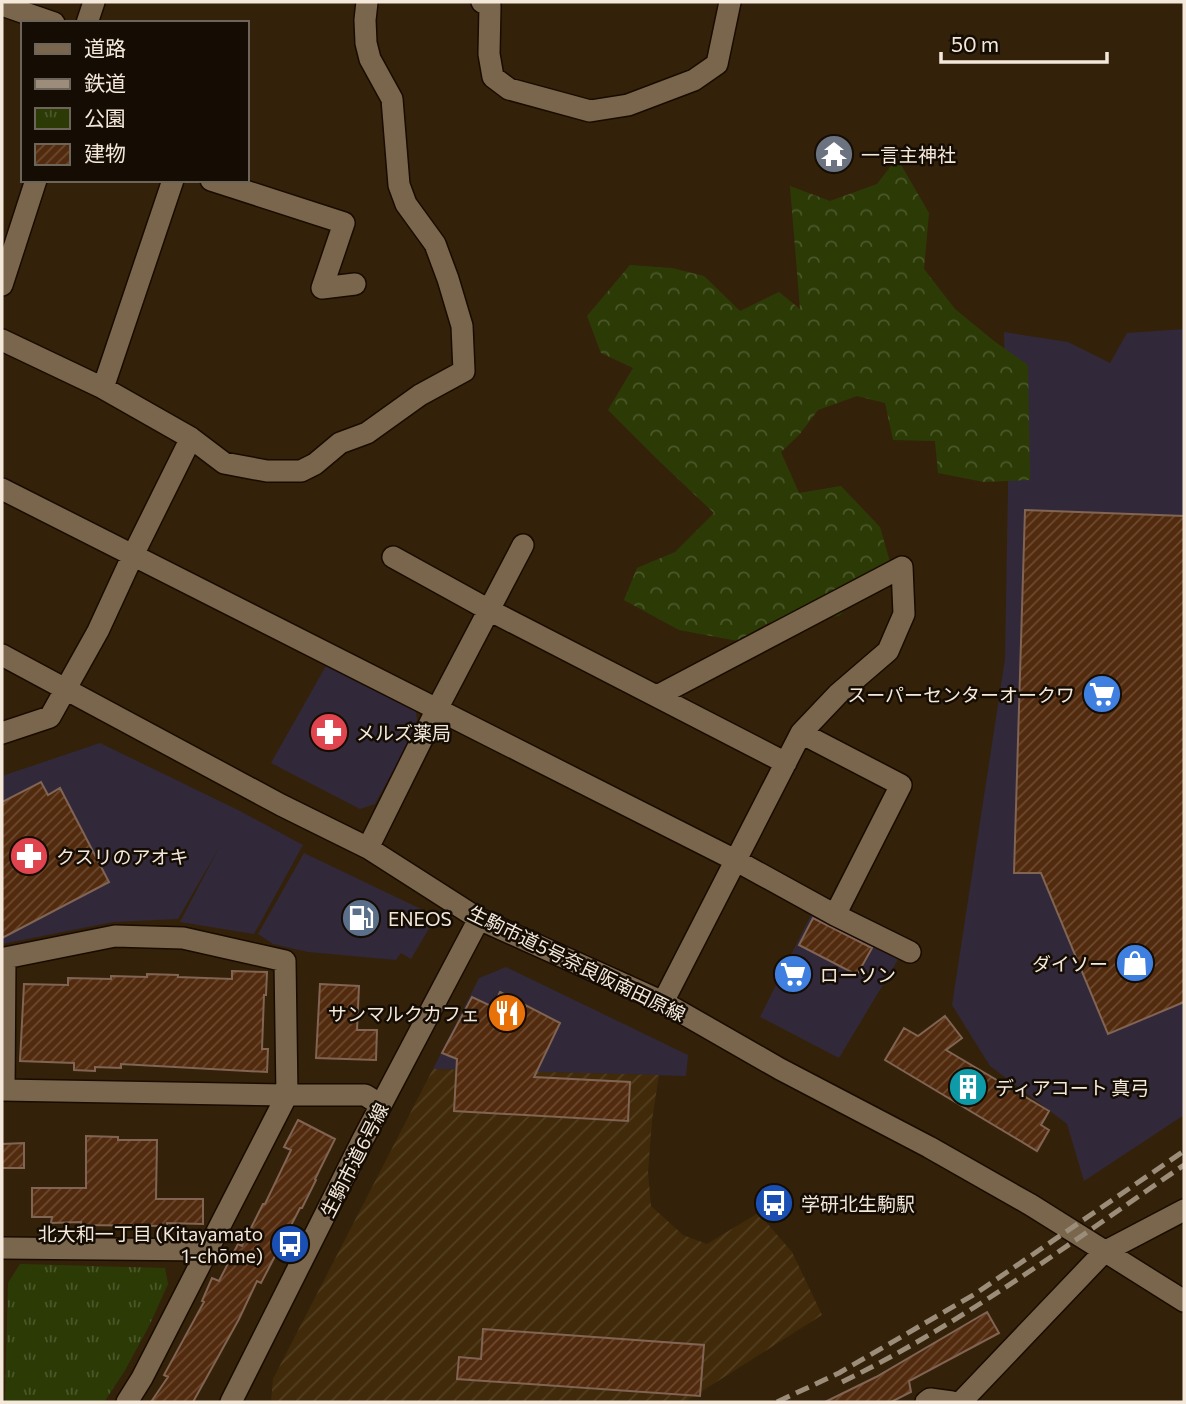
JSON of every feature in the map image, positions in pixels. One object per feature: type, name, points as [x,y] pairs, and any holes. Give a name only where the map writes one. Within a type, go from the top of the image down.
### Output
[{"type":"street","points":[[88,21],[94,2]]},
{"type":"street","points":[[2,340],[103,388],[191,439],[224,463],[267,471],[301,471],[315,464],[340,443],[367,433],[420,394],[464,371],[462,326],[448,279],[435,244],[406,204],[399,185],[392,99],[370,59],[366,43],[367,2]]},
{"type":"street","points":[[482,2],[490,6],[489,54],[493,78],[509,89],[590,111],[628,105],[694,80],[717,64],[730,2]]},
{"type":"street","points":[[2,5],[48,21]]},
{"type":"street","points":[[2,285],[35,182]]},
{"type":"street","points":[[103,388],[172,182]]},
{"type":"street","points":[[217,182],[344,223],[322,288],[355,284]]},
{"type":"street","points":[[2,733],[50,717],[98,631],[191,439]]},
{"type":"street","points":[[2,489],[735,860],[835,915],[910,952]]},
{"type":"street","points":[[368,848],[436,709],[523,545]]},
{"type":"street","points":[[393,557],[489,610],[786,763]]},
{"type":"street","points":[[657,696],[902,568],[904,614],[888,651],[838,694],[801,733],[663,1002]]},
{"type":"street","name":"生駒市道5号奈良阪南田原線","points":[[2,655],[368,848],[479,919],[663,1002],[780,1069],[929,1147],[1031,1205],[1184,1300]]},
{"type":"street","points":[[801,733],[901,785],[835,915]]},
{"type":"street","name":"生駒市道6号線","points":[[231,1402],[362,1141],[479,919]]},
{"type":"street","points":[[127,1402],[142,1378],[287,1095],[285,961],[183,938],[115,936],[5,958],[3,1090],[287,1095],[365,1095],[382,1105]]},
{"type":"street","points":[[961,1402],[1104,1252],[1184,1210]]},
{"type":"street","points":[[2,1248],[206,1250]]},
{"type":"street","points":[[926,1402],[930,1399],[952,1402]]},
{"type":"shaded area","points":[[1184,329],[1184,1115],[1084,1181],[1067,1124],[990,1066],[952,1005],[1005,659],[1008,487],[1004,332],[1068,342],[1110,363],[1127,333]]},
{"type":"shaded area","points":[[327,664],[415,708],[418,725],[375,804],[360,809],[271,763]]},
{"type":"shaded area","points":[[100,743],[303,845],[254,934],[180,922],[220,846],[178,919],[113,922],[2,944],[2,776]]},
{"type":"shaded area","points":[[304,853],[423,910],[431,925],[411,959],[401,953],[396,960],[308,952],[273,944],[258,934]]},
{"type":"shaded area","points":[[812,913],[899,958],[839,1058],[760,1017]]},
{"type":"shaded area","points":[[506,967],[688,1055],[686,1076],[433,1069],[479,978]]},
{"type":"shaded area","points":[[433,1069],[659,1075],[648,1172],[651,1206],[683,1235],[707,1244],[758,1213],[792,1252],[822,1315],[685,1402],[271,1402],[273,1379]]},
{"type":"green space","points":[[897,158],[929,213],[924,269],[955,309],[1028,365],[1030,480],[984,482],[938,473],[935,441],[893,440],[885,403],[857,396],[818,410],[799,435],[781,452],[799,493],[841,486],[880,527],[890,562],[839,616],[768,623],[738,641],[679,630],[624,600],[637,568],[675,552],[714,513],[608,410],[633,368],[601,353],[587,316],[630,265],[672,268],[704,276],[740,311],[779,292],[800,309],[790,186],[830,201],[877,184]]},
{"type":"green space","points":[[20,1264],[165,1268],[168,1284],[149,1326],[104,1402],[5,1402],[8,1283]]},
{"type":"building","name":"スーパーセンターオークワ","points":[[1025,510],[1184,516],[1184,1002],[1108,1034],[1041,873],[1014,873]]},
{"type":"building","points":[[41,782],[48,795],[60,788],[109,882],[2,938],[2,802]]},
{"type":"building","points":[[813,918],[872,948],[857,975],[799,945]]},
{"type":"building","points":[[232,971],[267,972],[262,1049],[268,1049],[267,1072],[121,1064],[121,1068],[95,1067],[95,1071],[74,1070],[74,1063],[20,1061],[24,984],[68,985],[68,978],[111,979],[111,976],[147,977],[147,974],[232,979]]},
{"type":"building","points":[[320,984],[359,986],[357,1030],[377,1030],[376,1060],[316,1058]]},
{"type":"building","points":[[500,992],[560,1023],[534,1077],[630,1082],[628,1121],[454,1111],[457,1059],[442,1053],[472,997],[493,1007]]},
{"type":"building","name":"ディアコート 真弓","points":[[945,1016],[962,1038],[946,1050],[1049,1111],[1041,1125],[1049,1130],[1037,1151],[885,1060],[904,1028],[918,1036]]},
{"type":"building","points":[[298,1120],[335,1139],[302,1208],[261,1283],[257,1281],[193,1402],[151,1402],[168,1377],[164,1375],[204,1302],[202,1301],[212,1278],[219,1281],[238,1244],[242,1246],[265,1204],[291,1150],[284,1147]]},
{"type":"building","points":[[86,1136],[118,1137],[118,1140],[157,1140],[156,1199],[203,1199],[203,1224],[81,1225],[81,1222],[51,1223],[52,1217],[32,1217],[32,1188],[86,1188]]},
{"type":"building","points":[[24,1143],[24,1168],[2,1168],[2,1144]]},
{"type":"building","points":[[987,1312],[999,1333],[909,1381],[911,1392],[891,1402],[825,1402],[876,1377]]},
{"type":"building","points":[[483,1329],[704,1345],[700,1396],[457,1379],[459,1357],[481,1359]]},
{"type":"railway","points":[[777,1402],[839,1373],[975,1294],[1184,1151]]},
{"type":"railway","points":[[842,1382],[887,1359],[974,1307],[1184,1165]]},
{"type":"place","name":"一言主神社","points":[[834,154]]},
{"type":"place","name":"スーパーセンターオークワ","points":[[1102,694]]},
{"type":"place","name":"メルズ薬局","points":[[329,732]]},
{"type":"place","name":"クスリのアオキ","points":[[29,856]]},
{"type":"place","name":"ENEOS","points":[[361,918]]},
{"type":"place","name":"ダイソー","points":[[1135,963]]},
{"type":"place","name":"ローソン","points":[[793,974]]},
{"type":"place","name":"サンマルクカフェ","points":[[507,1013]]},
{"type":"place","name":"ディアコート 真弓","points":[[968,1087]]},
{"type":"place","name":"学研北生駒駅","points":[[774,1203]]},
{"type":"place","name":"北大和一丁目 (Kitayamato 1-chōme)","points":[[290,1244]]}]
